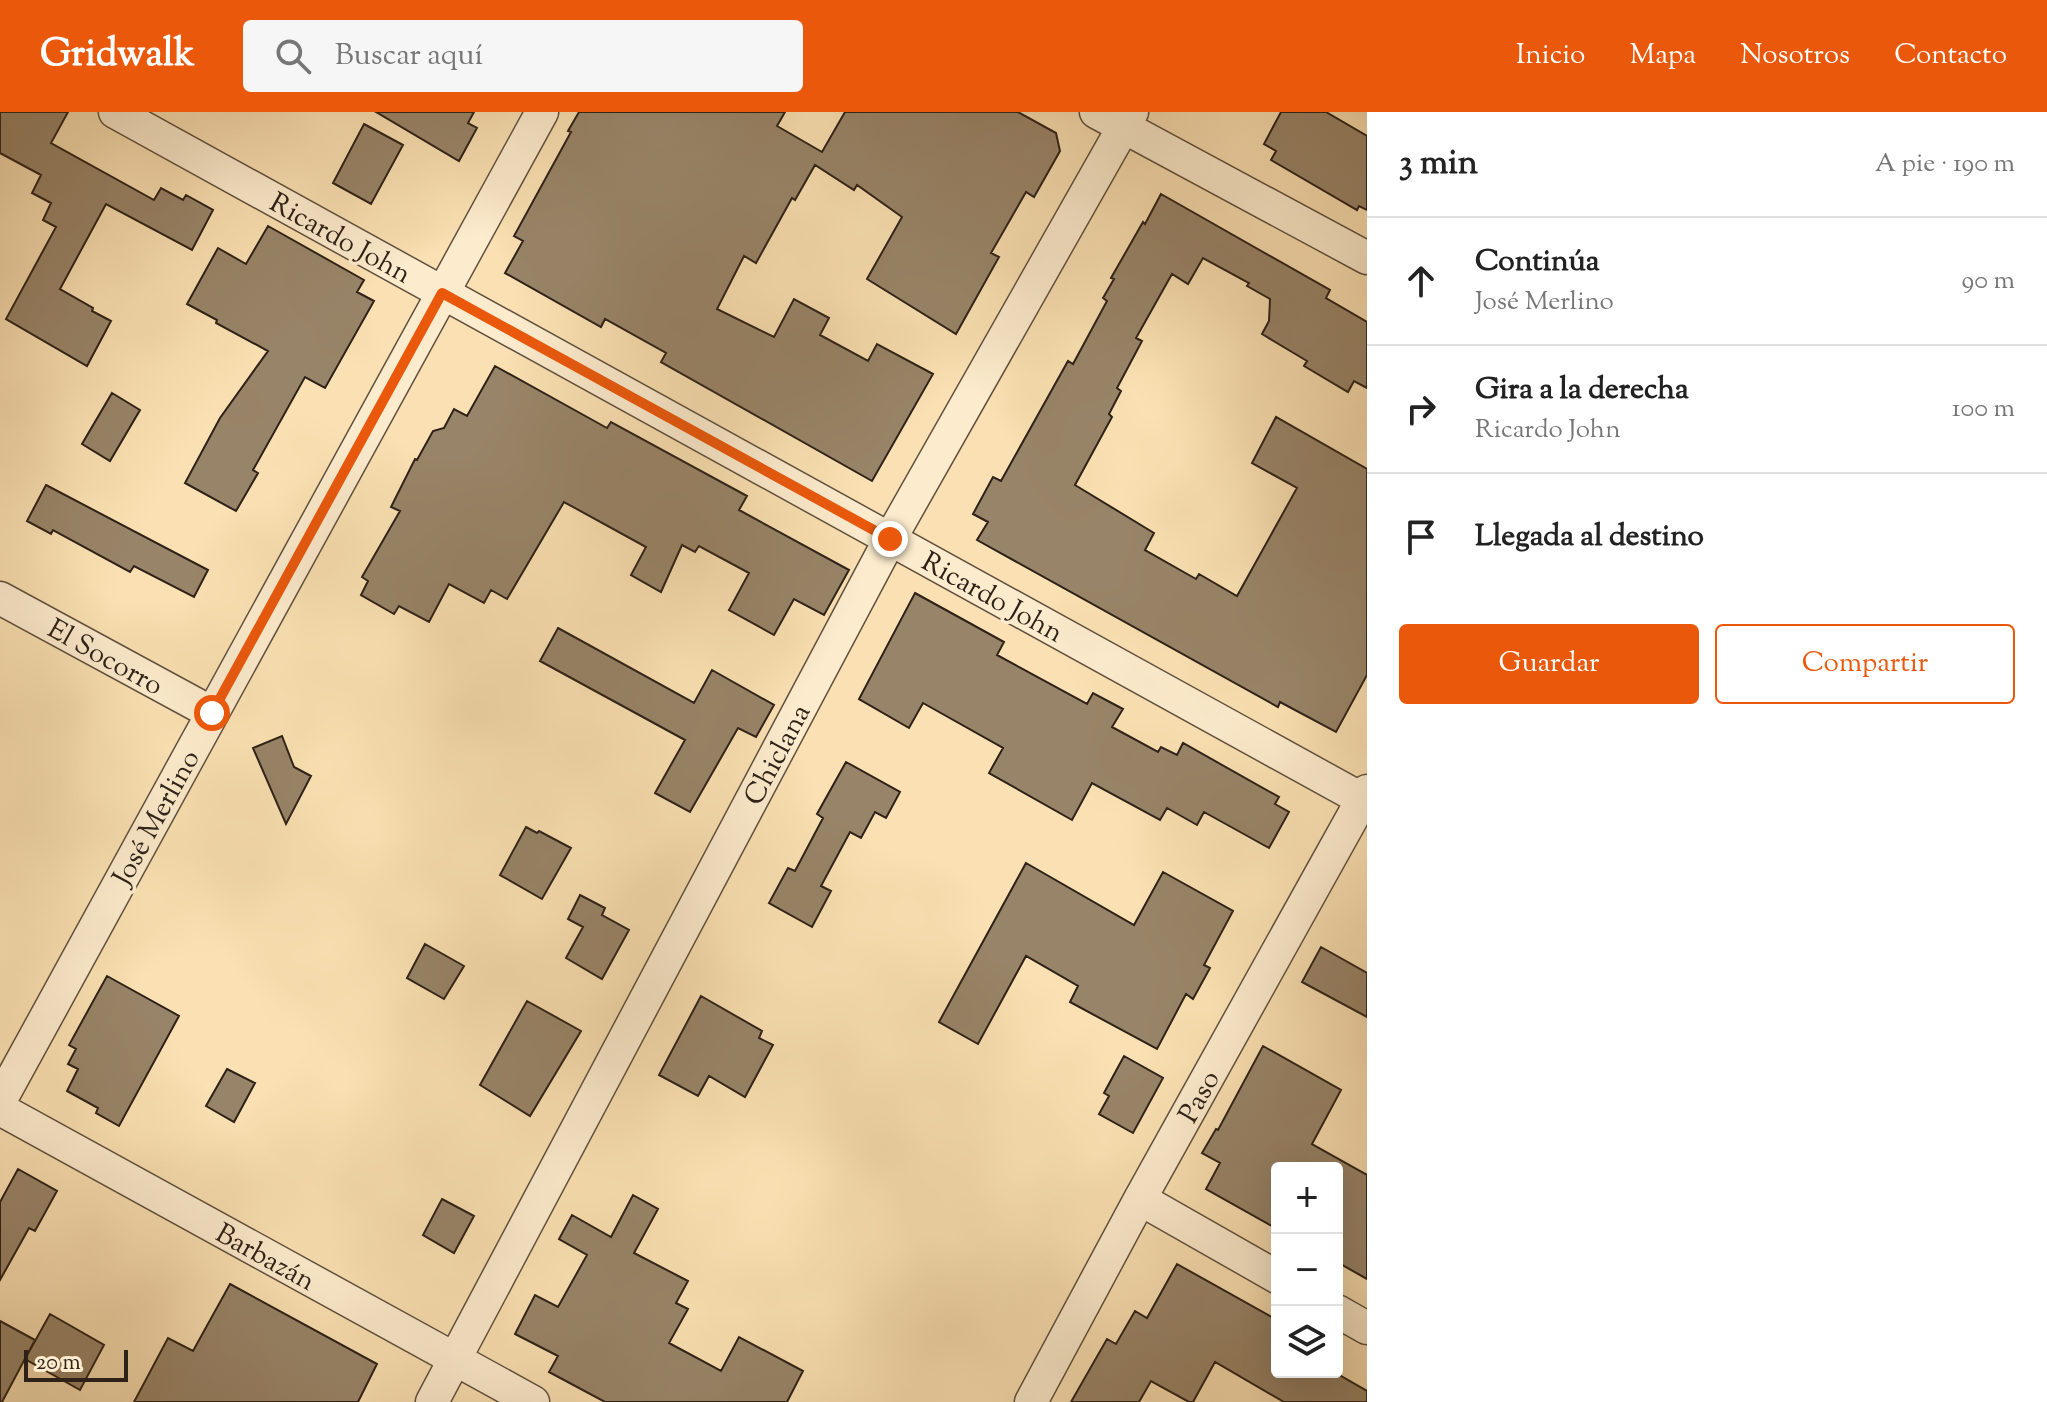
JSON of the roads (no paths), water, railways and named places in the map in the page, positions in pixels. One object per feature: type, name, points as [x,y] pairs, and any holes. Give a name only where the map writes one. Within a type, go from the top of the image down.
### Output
[{"type":"street","name":"Ricardo John","points":[[115,112],[1365,797]]},
{"type":"street","name":"José Merlino","points":[[0,1101],[542,112]]},
{"type":"street","points":[[1117,117],[1367,258]]},
{"type":"street","name":"Chiclana","points":[[432,1402],[1117,117]]},
{"type":"street","name":"El Socorro","points":[[0,598],[212,713]]},
{"type":"street","name":"Paso","points":[[1031,1402],[1140,1199],[1365,797]]},
{"type":"street","name":"Barbazán","points":[[0,1109],[533,1402]]},
{"type":"street","points":[[1140,1199],[1271,1274]]},
{"type":"street","points":[[1343,1314],[1367,1328]]}]
